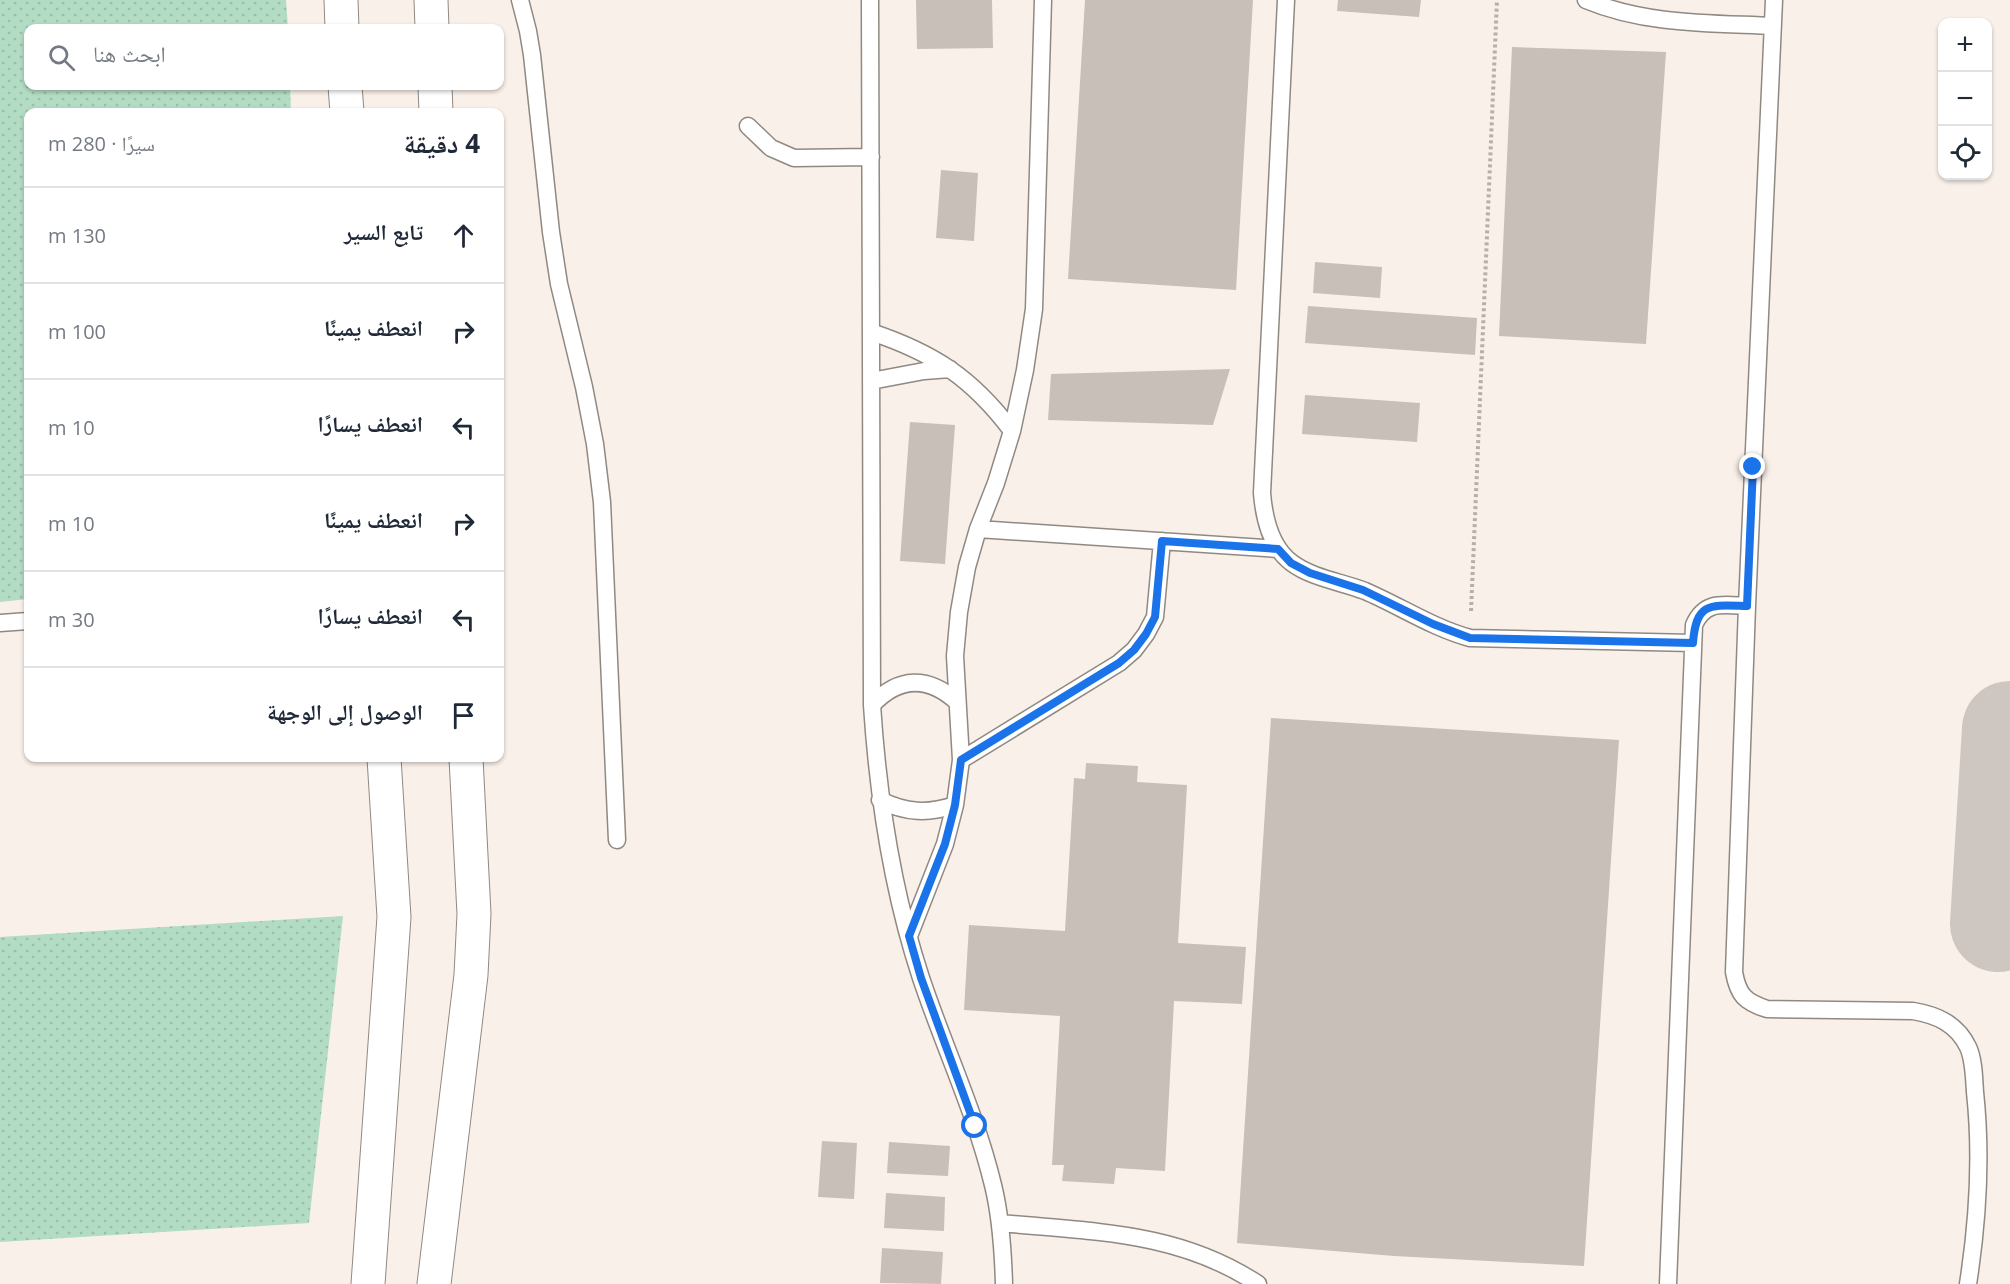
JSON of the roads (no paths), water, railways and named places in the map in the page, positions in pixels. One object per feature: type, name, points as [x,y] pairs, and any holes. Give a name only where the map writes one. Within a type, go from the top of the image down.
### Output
[{"type":"main road","points":[[341,0],[342,24]]},
{"type":"main road","points":[[430,0],[432,24]]},
{"type":"main road","points":[[345,90],[347,108]]},
{"type":"main road","points":[[435,90],[436,108]]},
{"type":"main road","points":[[368,1284],[394,917],[384,762]]},
{"type":"main road","points":[[434,1284],[471,975],[474,914],[466,762]]},
{"type":"lane","points":[[520,0],[532,55],[557,274],[593,433],[602,502],[617,840]]},
{"type":"lane","points":[[870,0],[872,705],[880,800],[909,936],[921,978],[982,1147],[993,1185],[1001,1223],[1004,1284]]},
{"type":"lane","points":[[909,936],[945,844],[955,805],[961,760],[955,656],[958,612],[978,529],[996,483],[1012,431],[1025,370],[1034,309],[1043,0]]},
{"type":"lane","points":[[1286,0],[1262,493],[1269,531],[1278,549],[1291,563],[1310,573],[1363,590],[1433,624],[1470,638],[1693,643]]},
{"type":"lane","points":[[1586,0],[1633,15],[1665,20],[1773,26]]},
{"type":"lane","points":[[1774,0],[1747,606],[1734,972],[1736,986],[1743,997],[1754,1005],[1767,1009],[1913,1011],[1931,1014],[1947,1022],[1959,1034],[1969,1049],[1979,1123],[1976,1238],[1968,1284]]},
{"type":"lane","points":[[748,126],[771,148],[794,158],[871,157]]},
{"type":"lane","points":[[871,332],[926,353],[950,369],[974,387],[1012,431]]},
{"type":"lane","points":[[871,381],[924,371],[950,369]]},
{"type":"lane","points":[[978,529],[1278,549]]},
{"type":"lane","points":[[961,760],[1119,663],[1134,650],[1155,617],[1162,541]]},
{"type":"lane","points":[[1668,1284],[1694,625],[1698,616],[1705,609],[1714,605],[1747,606]]},
{"type":"lane","points":[[0,623],[24,621]]},
{"type":"lane","points":[[872,705],[882,695],[906,683],[933,686],[946,692],[956,701]]},
{"type":"lane","points":[[880,800],[909,811],[925,812],[955,805]]},
{"type":"lane","points":[[1001,1223],[1129,1235],[1162,1242],[1193,1250],[1223,1263],[1258,1284]]}]
